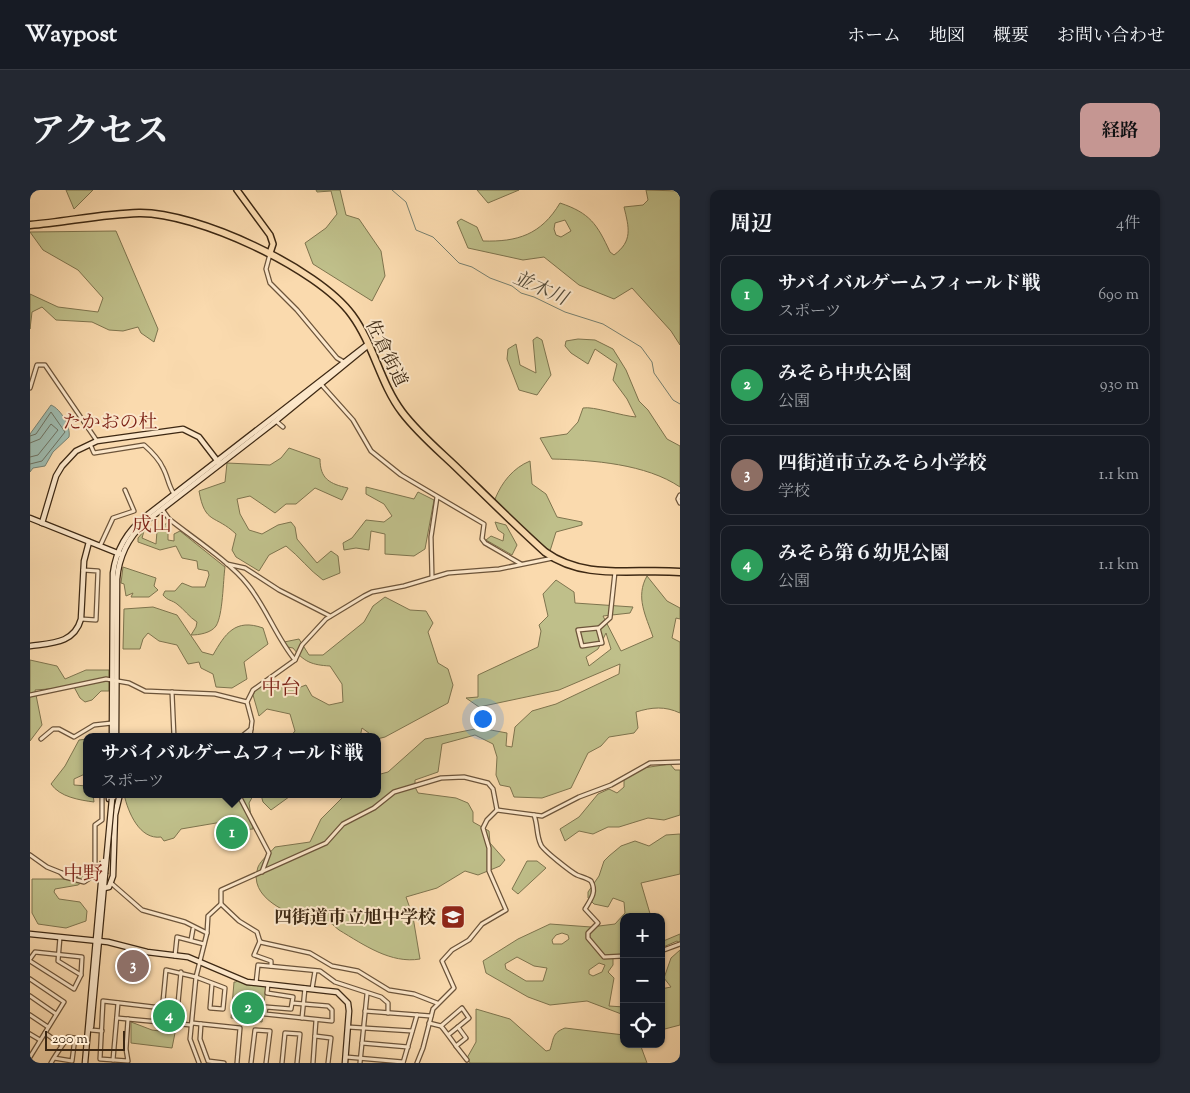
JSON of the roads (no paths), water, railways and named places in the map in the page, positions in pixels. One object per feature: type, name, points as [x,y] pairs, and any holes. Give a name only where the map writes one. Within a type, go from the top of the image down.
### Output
[{"type":"highway","name":"佐倉街道","points":[[30,225],[116,215],[153,214],[189,222],[250,243],[270,253],[343,305],[354,318],[392,396],[411,423],[553,558],[579,569],[615,572],[680,572]]},
{"type":"main road","points":[[237,190],[270,235],[273,244],[270,253]]},
{"type":"street","points":[[270,253],[266,269],[270,283],[297,310],[337,358],[344,362]]},
{"type":"street","points":[[120,554],[138,528],[314,384],[368,344]]},
{"type":"street","points":[[113,733],[112,723],[116,596],[120,554],[130,531],[174,494],[276,421],[368,344]]},
{"type":"street","points":[[336,367],[337,358]]},
{"type":"street","points":[[30,388],[37,365],[39,363],[45,365],[97,441]]},
{"type":"street","points":[[314,384],[322,384],[353,420],[371,451],[401,475],[484,524],[482,539],[485,543],[522,564]]},
{"type":"street","points":[[269,421],[276,421],[283,427]]},
{"type":"street","points":[[42,523],[56,476],[62,466],[76,451],[97,441],[182,429],[199,437],[219,462]]},
{"type":"street","points":[[90,444],[94,453],[144,445],[164,468],[168,486],[174,494]]},
{"type":"street","points":[[100,546],[113,518],[134,511],[125,490]]},
{"type":"street","points":[[680,494],[678,499],[680,503]]},
{"type":"street","points":[[432,578],[431,537],[437,497]]},
{"type":"street","points":[[156,508],[162,509],[169,519],[248,584],[265,610],[284,647],[295,660]]},
{"type":"street","points":[[30,518],[120,554]]},
{"type":"street","points":[[30,646],[64,641],[75,632],[81,619],[83,570],[89,542]]},
{"type":"street","points":[[251,733],[252,729],[247,702],[256,686],[295,660],[302,645],[330,616],[372,592],[448,573],[499,569],[553,558]]},
{"type":"street","points":[[224,563],[246,568],[279,590],[330,616]]},
{"type":"street","points":[[81,619],[96,620],[98,571],[83,570]]},
{"type":"street","points":[[598,628],[602,643],[582,646],[578,630],[598,628],[610,618],[615,572]]},
{"type":"street","points":[[30,696],[61,687],[101,679],[128,683],[145,691],[226,695],[247,702]]},
{"type":"street","points":[[114,680],[114,733]]},
{"type":"street","points":[[172,692],[174,733]]},
{"type":"street","points":[[41,739],[53,729],[60,729],[74,737],[94,725],[112,723]]},
{"type":"street","points":[[246,733],[252,729]]},
{"type":"street","points":[[497,810],[542,816],[580,797],[612,785],[650,763],[680,762]]},
{"type":"street","points":[[271,966],[272,961],[254,955],[260,941],[257,932],[239,921],[221,904],[221,890],[326,843],[343,824],[374,808],[389,795],[441,778],[464,777],[488,783],[493,789],[497,810]]},
{"type":"street","points":[[102,798],[102,820]]},
{"type":"street","points":[[87,1063],[110,798]]},
{"type":"street","points":[[104,888],[109,888],[111,883],[115,821],[119,798]]},
{"type":"street","points":[[240,798],[269,853],[261,872]]},
{"type":"street","points":[[417,1063],[431,1016],[438,1003],[454,986],[442,965],[442,961],[450,951],[469,940],[482,924],[506,910],[489,871],[489,848],[483,828],[487,820],[497,810]]},
{"type":"street","points":[[534,814],[538,824],[540,842],[545,852],[578,876],[586,877],[593,884],[594,893],[585,909],[598,923],[588,933],[588,938],[604,957],[620,956]]},
{"type":"street","points":[[30,855],[40,863],[72,877],[95,866],[95,825],[102,820],[115,821]]},
{"type":"street","points":[[61,873],[65,877],[84,882],[93,876],[103,874]]},
{"type":"street","points":[[87,1063],[104,888],[103,874]]},
{"type":"street","points":[[111,883],[142,910],[185,922],[207,933]]},
{"type":"street","points":[[199,1063],[188,1034],[192,1024],[198,961],[207,933],[208,916],[221,904]]},
{"type":"street","points":[[191,940],[193,929]]},
{"type":"street","points":[[30,934],[98,941],[198,961],[247,982],[332,991],[344,998],[349,1011],[345,1063]]},
{"type":"street","points":[[175,956],[177,937],[204,944]]},
{"type":"street","points":[[60,938],[58,960],[81,975]]},
{"type":"street","points":[[260,941],[310,953],[332,966],[358,971],[389,990],[414,994],[438,1003]]},
{"type":"street","points":[[665,949],[680,944]]},
{"type":"street","points":[[34,952],[58,955],[82,957],[81,975],[74,989],[30,960],[34,952]]},
{"type":"street","points":[[256,983],[258,965],[320,971],[335,982],[381,997],[388,1003],[388,1013]]},
{"type":"street","points":[[161,1022],[166,970],[181,972],[225,989],[223,1009],[210,1008],[212,984]]},
{"type":"street","points":[[312,989],[315,971]]},
{"type":"street","points":[[176,1024],[181,972]]},
{"type":"street","points":[[30,979],[64,1002],[31,1054]]},
{"type":"street","points":[[268,984],[267,993],[293,997],[292,1003],[291,1009],[266,1007],[265,1014],[332,1022],[332,1010],[328,1006],[292,1003]]},
{"type":"street","points":[[302,1018],[304,988]]},
{"type":"street","points":[[360,1061],[367,994]]},
{"type":"street","points":[[30,996],[56,1014]]},
{"type":"street","points":[[128,1019],[126,1049],[128,1061],[100,1059],[103,1001],[162,1008]]},
{"type":"street","points":[[113,1060],[118,1003]]},
{"type":"street","points":[[441,1026],[462,1008],[469,1018],[448,1035]]},
{"type":"street","points":[[365,1011],[431,1016]]},
{"type":"street","points":[[30,1015],[48,1027]]},
{"type":"street","points":[[345,1057],[360,1061],[403,1062],[417,1015]]},
{"type":"street","points":[[117,1018],[240,1028],[237,1063]]},
{"type":"street","points":[[312,1063],[316,1020]]},
{"type":"street","points":[[429,1023],[441,1026],[467,1060]]},
{"type":"street","points":[[201,1024],[200,1039],[208,1061],[224,1063]]},
{"type":"street","points":[[348,1027],[412,1032]]},
{"type":"street","points":[[456,1046],[466,1038],[458,1027]]},
{"type":"street","points":[[91,1030],[102,1031]]},
{"type":"street","points":[[252,1063],[254,1030],[270,1031],[266,1063]]},
{"type":"street","points":[[45,1033],[62,1045]]},
{"type":"street","points":[[282,1063],[285,1033],[300,1034],[297,1063]]},
{"type":"street","points":[[30,1034],[40,1040]]},
{"type":"street","points":[[315,1036],[331,1038],[328,1063]]},
{"type":"street","points":[[51,1063],[54,1058],[62,1045],[68,1037],[76,1038],[74,1058],[72,1060],[54,1058]]},
{"type":"street","points":[[362,1043],[408,1047]]},
{"type":"water","points":[[51,405],[58,410],[64,419],[69,437],[53,452],[45,466],[33,468],[30,472],[30,434]]},
{"type":"waterway","name":"並木川","points":[[392,190],[406,202],[416,230],[433,237],[459,263],[472,267],[490,278],[512,286],[521,293],[565,312],[603,324],[641,347],[652,362],[654,373],[673,400],[680,404]]},
{"type":"place","name":"サバイバルゲームフィールド戦","points":[[232,833]]},
{"type":"place","name":"四街道市立旭中学校","points":[[453,917]]},
{"type":"place","name":"四街道市立みそら小学校","points":[[133,966]]},
{"type":"place","name":"みそら中央公園","points":[[248,1008]]},
{"type":"place","name":"みそら第６幼児公園","points":[[169,1016]]},
{"type":"district","name":"たかおの杜","points":[[110,421]]},
{"type":"district","name":"成山","points":[[152,524]]},
{"type":"district","name":"中台","points":[[281,687]]},
{"type":"district","name":"中野","points":[[83,873]]}]
